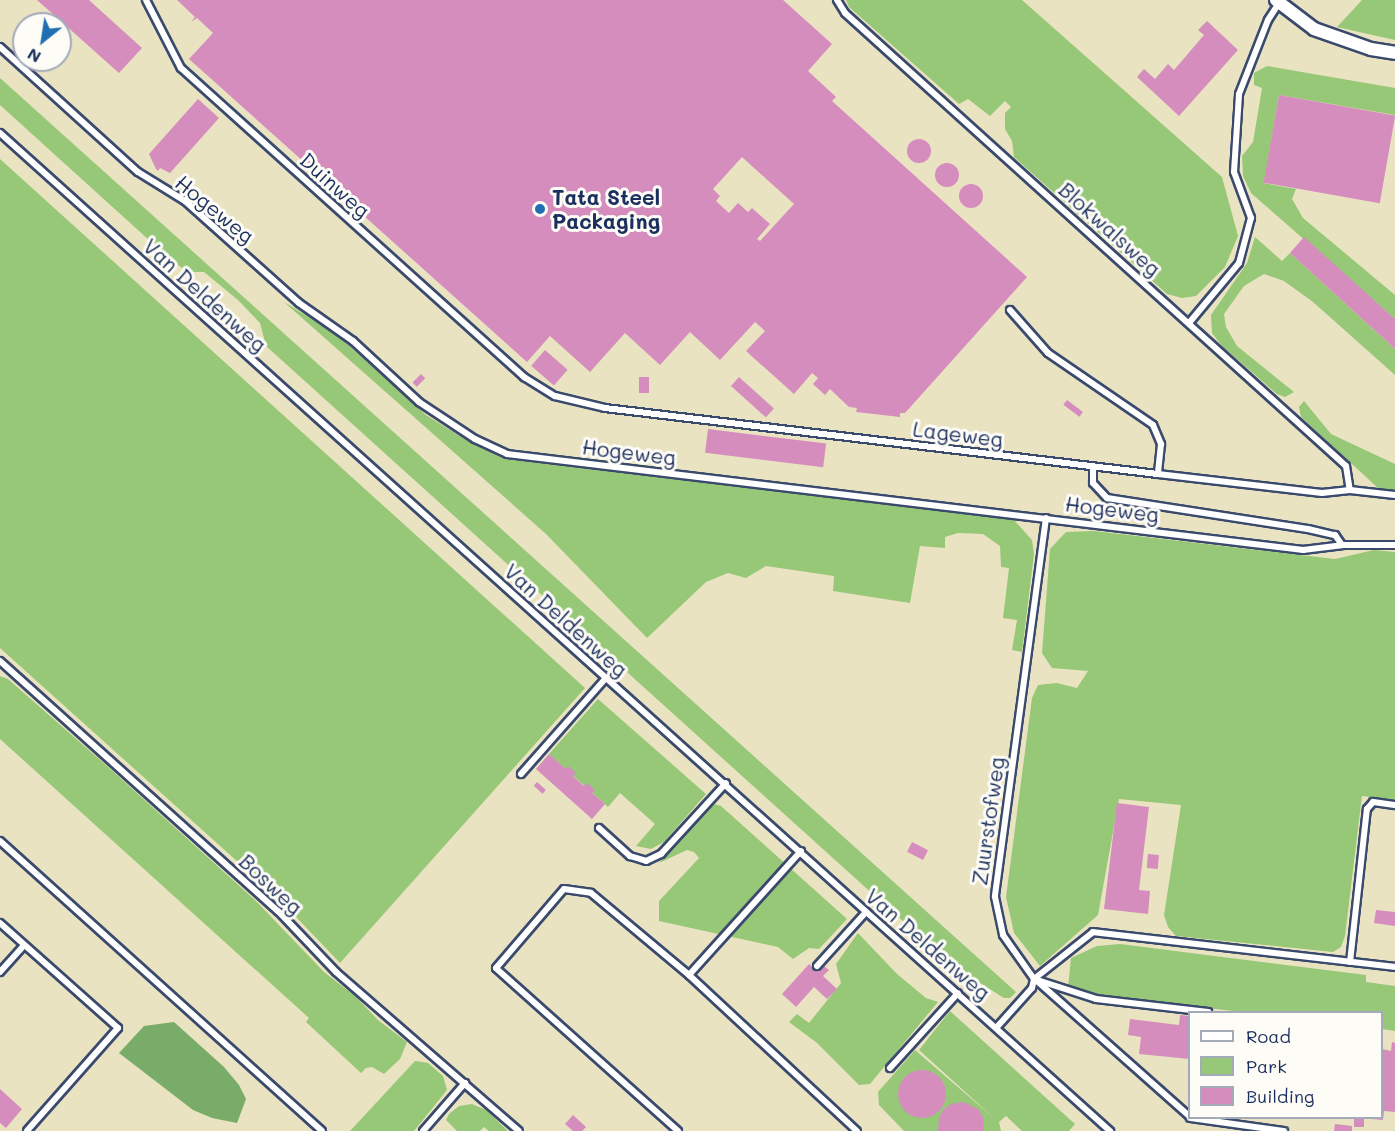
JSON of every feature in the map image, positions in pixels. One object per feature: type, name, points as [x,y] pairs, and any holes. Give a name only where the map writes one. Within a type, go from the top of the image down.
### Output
[{"type":"street","points":[[1278,1],[1314,29],[1371,49],[1395,53]]},
{"type":"lane","name":"Duinweg","points":[[146,0],[181,68],[524,377]]},
{"type":"lane","name":"Blokwalsweg","points":[[837,0],[845,13],[1346,466],[1350,490]]},
{"type":"lane","points":[[1189,323],[1239,263],[1251,218],[1234,172],[1239,94],[1268,20],[1278,1]]},
{"type":"lane","name":"Hogeweg","points":[[0,47],[138,172],[185,201],[298,303],[353,341],[419,402],[475,439],[507,454],[1303,550],[1342,545],[1395,545]]},
{"type":"lane","name":"Van Deldenweg","points":[[0,133],[606,678],[726,783],[1110,1131]]},
{"type":"lane","points":[[1010,310],[1048,353],[1153,425],[1161,444],[1158,474]]},
{"type":"lane","name":"Lageweg","points":[[524,377],[555,396],[605,408],[1322,493],[1350,490],[1395,495]]},
{"type":"lane","points":[[1093,466],[1093,483],[1107,498],[1308,529],[1335,535],[1342,545]]},
{"type":"lane","name":"Zuurstofweg","points":[[1046,518],[995,897],[1003,935],[1034,979],[1188,1115]]},
{"type":"lane","name":"Bosweg","points":[[0,661],[278,911],[336,972],[519,1131]]},
{"type":"lane","points":[[521,774],[606,678]]},
{"type":"lane","points":[[599,828],[630,856],[646,861],[661,854],[726,783]]},
{"type":"lane","points":[[1350,962],[1367,809],[1373,802],[1395,805]]},
{"type":"lane","points":[[0,841],[322,1131]]},
{"type":"lane","points":[[689,975],[801,851]]},
{"type":"lane","points":[[678,1131],[496,968],[564,889],[591,893],[689,975],[857,1131]]},
{"type":"lane","points":[[818,966],[866,912]]},
{"type":"lane","points":[[0,923],[118,1028],[27,1131]]},
{"type":"lane","points":[[997,1027],[1032,988],[1034,979],[1093,932],[1395,967]]},
{"type":"lane","points":[[0,972],[24,945]]},
{"type":"lane","points":[[1034,979],[1096,999],[1199,1011]]},
{"type":"lane","points":[[890,1068],[958,993]]},
{"type":"lane","points":[[423,1131],[465,1083]]},
{"type":"lane","points":[[1203,1119],[1284,1131]]},
{"type":"green space","points":[[846,0],[1022,0],[1222,177],[1238,236],[1225,267],[1196,296],[1182,298],[1167,294],[1014,157],[1012,141],[1005,129],[1005,113],[1011,107],[1005,101],[990,116],[968,99],[959,104],[849,7]]},
{"type":"green space","points":[[1362,0],[1395,0],[1395,40],[1337,27]]},
{"type":"green space","points":[[1267,66],[1395,88],[1395,115],[1279,95],[1264,183],[1296,189],[1292,199],[1303,218],[1395,295],[1395,319],[1251,193],[1243,176],[1242,156],[1253,142],[1262,88],[1254,85],[1254,73]]},
{"type":"green space","points":[[0,78],[1016,992],[1010,998],[1004,998],[956,968],[917,934],[266,346],[260,323],[238,300],[204,272],[188,272],[171,260],[0,105]]},
{"type":"green space","points":[[0,159],[585,688],[340,963],[278,898],[0,648]]},
{"type":"green space","points":[[1255,237],[1282,261],[1290,253],[1395,349],[1395,375],[1313,302],[1284,281],[1264,274],[1244,286],[1224,314],[1226,327],[1237,346],[1294,392],[1285,397],[1277,394],[1221,345],[1212,333],[1211,315],[1247,263]]},
{"type":"green space","points":[[284,302],[334,332],[426,415],[466,440],[504,459],[1014,520],[1032,540],[1034,554],[1022,652],[1012,650],[1017,620],[1003,618],[1009,568],[1001,567],[1000,546],[983,534],[958,533],[945,537],[945,548],[920,546],[910,603],[833,591],[834,576],[766,566],[746,578],[728,573],[706,582],[647,638],[546,534]]},
{"type":"green space","points":[[1304,401],[1331,434],[1395,464],[1395,490],[1378,488],[1301,417],[1299,407]]},
{"type":"green space","points":[[1094,531],[1335,559],[1374,550],[1395,552],[1395,800],[1362,796],[1345,936],[1341,947],[1333,952],[1176,936],[1168,927],[1164,915],[1181,805],[1119,799],[1098,915],[1040,966],[1014,933],[1006,897],[1032,698],[1038,685],[1057,683],[1077,688],[1088,671],[1052,668],[1042,653],[1050,549],[1066,532]]},
{"type":"green space","points":[[0,676],[8,679],[107,766],[256,901],[324,972],[355,996],[378,1020],[407,1042],[400,1059],[384,1074],[372,1067],[366,1068],[361,1073],[306,1022],[309,1018],[0,739]]},
{"type":"green space","points":[[598,699],[706,794],[664,842],[651,849],[636,846],[655,824],[620,793],[608,807],[549,754]]},
{"type":"green space","points":[[714,804],[721,806],[847,919],[819,949],[809,948],[793,959],[778,947],[659,921],[659,901],[699,858],[694,852],[687,850],[659,863]]},
{"type":"green space","points":[[858,933],[897,974],[926,998],[938,1002],[870,1084],[859,1085],[817,1043],[789,1022],[797,1014],[809,1023],[841,983],[836,964]]},
{"type":"green space","points":[[1120,944],[1366,975],[1366,982],[1395,986],[1395,1031],[1383,1029],[1383,1011],[1233,1011],[1094,995],[1068,988],[1071,958],[1097,946]]},
{"type":"green space","points":[[950,1011],[1075,1124],[1069,1131],[1022,1131],[1006,1116],[999,1122],[1001,1131],[904,1131],[879,1105],[878,1092],[915,1050],[995,1119],[919,1050]]},
{"type":"green space","points":[[174,1022],[224,1067],[239,1085],[246,1099],[237,1123],[212,1118],[193,1110],[119,1053],[144,1026]]},
{"type":"green space","points":[[415,1061],[428,1063],[443,1076],[447,1090],[414,1131],[350,1131]]},
{"type":"green space","points":[[472,1104],[486,1110],[508,1131],[489,1131],[484,1127],[480,1131],[457,1131],[446,1120],[449,1114],[459,1106]]},
{"type":"building","points":[[37,0],[89,0],[142,48],[119,73],[72,31],[72,12],[50,12]]},
{"type":"building","name":"Tata Steel Packaging","points":[[177,0],[783,0],[832,44],[808,71],[836,97],[832,101],[1027,277],[905,413],[900,413],[900,417],[856,412],[857,408],[849,407],[830,389],[825,395],[813,384],[818,378],[812,373],[794,394],[746,351],[765,331],[755,322],[720,360],[690,332],[660,365],[625,333],[590,372],[550,336],[527,362],[189,59],[213,33],[197,18],[191,22],[195,17]],"holes":[[[742,157],[794,204],[760,241],[757,239],[770,224],[752,208],[748,212],[738,203],[729,213],[716,201],[720,196],[713,189]]]},
{"type":"building","points":[[1207,21],[1238,50],[1179,116],[1137,77],[1144,69],[1155,79],[1168,64],[1174,70],[1204,35],[1198,30]]},
{"type":"building","points":[[1279,95],[1395,115],[1380,203],[1264,183]]},
{"type":"building","points":[[198,99],[219,118],[170,173],[160,168],[158,171],[149,154]]},
{"type":"building","points":[[919,139],[928,142],[931,151],[928,160],[919,163],[910,160],[907,151],[910,142]]},
{"type":"building","points":[[947,163],[956,166],[959,175],[956,184],[947,187],[938,184],[935,175],[938,166]]},
{"type":"building","points":[[971,184],[980,187],[983,196],[980,205],[971,208],[962,205],[959,196],[962,187]]},
{"type":"building","points":[[1304,237],[1395,319],[1395,349],[1290,253]]},
{"type":"building","points":[[545,350],[568,370],[554,386],[531,366]]},
{"type":"building","points":[[421,374],[425,378],[417,387],[413,382]]},
{"type":"building","points":[[639,377],[649,377],[649,393],[639,393]]},
{"type":"building","points":[[739,377],[774,408],[766,417],[731,386]]},
{"type":"building","points":[[1067,400],[1083,412],[1079,417],[1063,405]]},
{"type":"building","points":[[708,429],[826,444],[823,467],[705,453]]},
{"type":"building","points":[[549,754],[566,769],[568,766],[576,773],[573,776],[584,786],[587,783],[595,790],[592,793],[605,804],[592,819],[536,769]]},
{"type":"building","points":[[537,782],[546,790],[543,794],[534,786]]},
{"type":"building","points":[[1117,803],[1149,807],[1139,890],[1150,891],[1148,914],[1104,909]]},
{"type":"building","points":[[912,842],[928,850],[923,860],[907,852]]},
{"type":"building","points":[[1148,854],[1159,855],[1158,869],[1147,868]]},
{"type":"building","points":[[1376,910],[1395,912],[1395,926],[1374,923]]},
{"type":"building","points":[[809,964],[819,972],[824,966],[829,970],[823,976],[837,989],[827,999],[814,987],[796,1007],[782,994]]},
{"type":"building","points":[[1180,1015],[1188,1016],[1188,1059],[1139,1054],[1141,1037],[1128,1035],[1130,1019],[1179,1025]]},
{"type":"building","points":[[1392,1042],[1395,1043],[1395,1112],[1384,1111],[1383,1120],[1371,1119],[1383,1119],[1383,1049],[1391,1051]]},
{"type":"building","points":[[917,1070],[927,1070],[942,1080],[946,1094],[945,1103],[936,1114],[927,1118],[917,1118],[902,1108],[898,1099],[898,1089],[908,1074]]},
{"type":"building","points":[[0,1089],[22,1109],[6,1128],[0,1123]]},
{"type":"building","points":[[964,1102],[979,1110],[983,1118],[984,1131],[938,1131],[939,1118],[943,1110],[951,1104]]},
{"type":"building","points":[[573,1115],[586,1127],[582,1131],[573,1131],[565,1124]]},
{"type":"building","points":[[1354,1119],[1364,1119],[1364,1127],[1354,1127]]},
{"type":"building","points":[[1335,1124],[1352,1126],[1352,1131],[1334,1131]]},
{"type":"place","name":"Tata Steel Packaging","points":[[540,209]]}]
